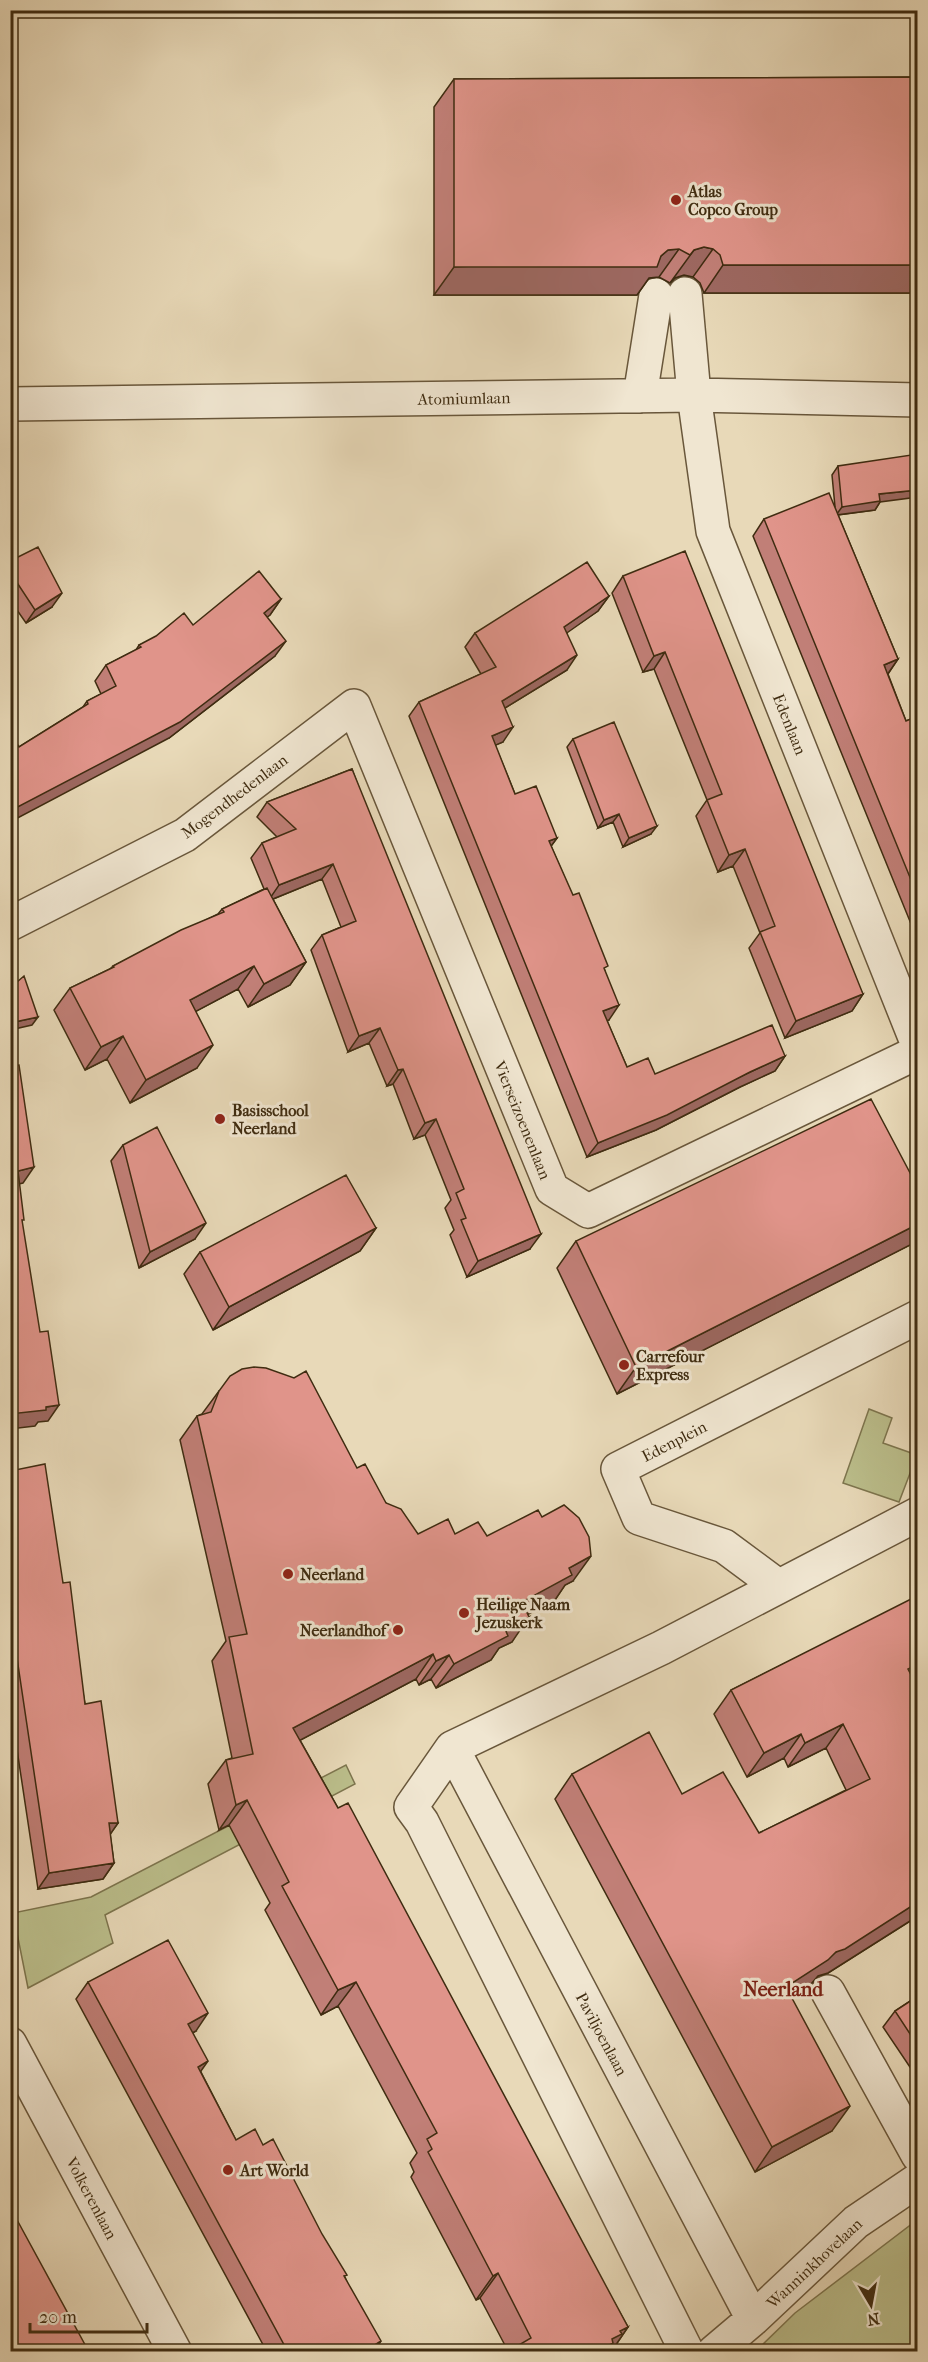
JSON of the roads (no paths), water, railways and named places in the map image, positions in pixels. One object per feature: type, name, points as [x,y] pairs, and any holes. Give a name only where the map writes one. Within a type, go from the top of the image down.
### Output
[{"type":"street","name":"Edenlaan","points":[[640,396],[670,294],[694,395],[713,531],[918,1045]]},
{"type":"street","name":"Atomiumlaan","points":[[10,404],[694,395],[918,400]]},
{"type":"street","name":"Mogendhedenlaan","points":[[10,924],[185,835],[354,706]]},
{"type":"street","name":"Vierseizoenenlaan","points":[[354,706],[552,1189],[588,1211],[918,1052]]},
{"type":"street","name":"Edenplein","points":[[778,1586],[724,1546],[639,1518],[618,1469],[918,1317]]},
{"type":"street","points":[[687,2352],[427,1833],[411,1807],[452,1748],[661,1648],[918,1514]]},
{"type":"street","name":"Paviljoenlaan","points":[[452,1748],[753,2319]]},
{"type":"street","points":[[828,1992],[918,2156]]},
{"type":"street","name":"Volkerenlaan","points":[[10,2044],[175,2352]]},
{"type":"street","name":"Wanninkhovelaan","points":[[714,2352],[753,2319],[856,2222],[918,2180]]},
{"type":"place","name":"Atlas Copco Group","points":[[676,200]]},
{"type":"place","name":"Basisschool Neerland","points":[[220,1119]]},
{"type":"place","name":"Carrefour Express","points":[[624,1365]]},
{"type":"place","name":"Neerland","points":[[288,1574]]},
{"type":"place","name":"Heilige Naam Jezuskerk","points":[[464,1613]]},
{"type":"place","name":"Neerlandhof","points":[[398,1630]]},
{"type":"place","name":"Art World","points":[[228,2170]]},
{"type":"district","name":"Neerland","points":[[783,1989]]}]
